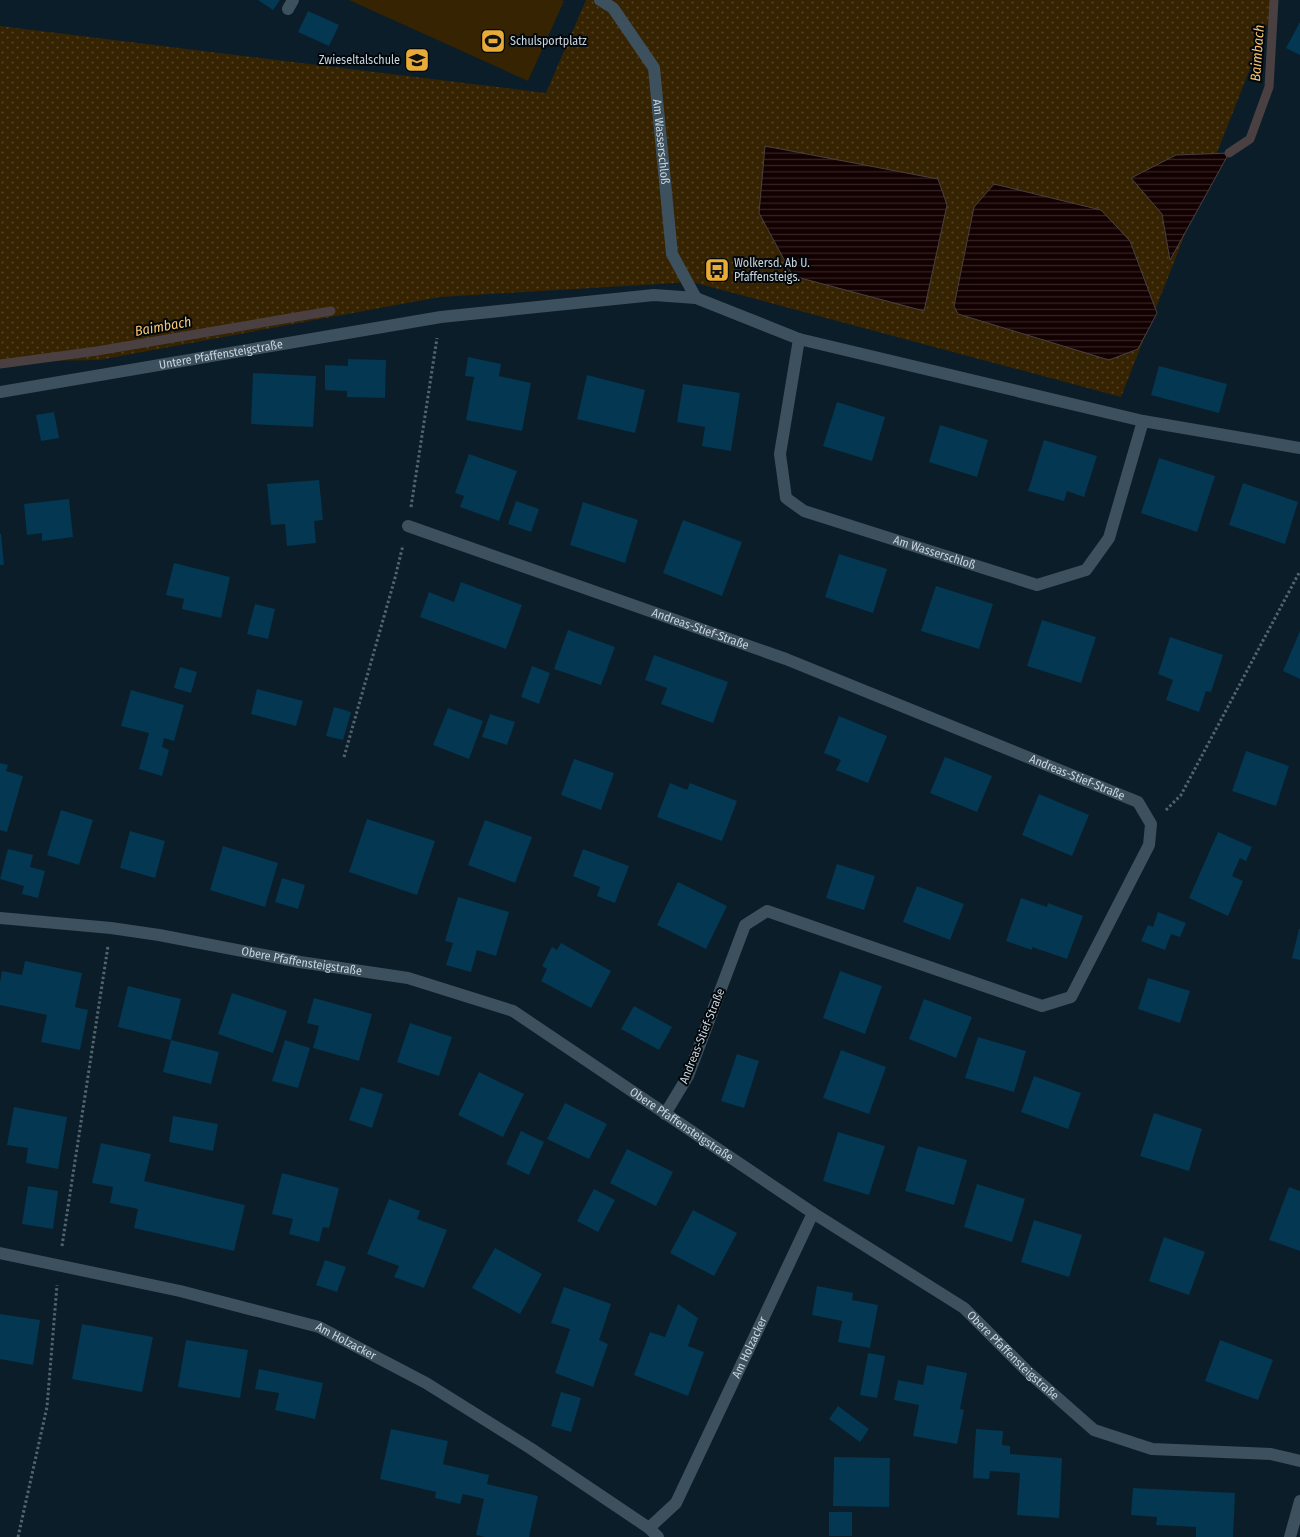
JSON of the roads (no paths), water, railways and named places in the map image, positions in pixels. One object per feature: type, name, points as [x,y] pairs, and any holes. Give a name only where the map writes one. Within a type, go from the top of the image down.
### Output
[{"type":"street","name":"Am Wasserschloß","points":[[600,0],[613,8],[654,68],[672,254],[696,298]]},
{"type":"street","name":"Untere Pfaffensteigstraße","points":[[0,392],[441,317],[654,294],[696,298]]},
{"type":"street","points":[[696,298],[799,339],[1143,421],[1300,448]]},
{"type":"street","name":"Am Wasserschloß","points":[[799,339],[780,454],[786,498],[804,511],[1037,585],[1086,570],[1109,538],[1143,421]]},
{"type":"street","name":"Andreas-Stief-Straße","points":[[408,526],[786,659],[1138,802],[1151,824],[1148,845],[1071,997],[1042,1006],[767,911],[745,925],[688,1076],[665,1114]]},
{"type":"street","name":"Obere Pfaffensteigstraße","points":[[0,918],[111,928],[159,935],[300,962],[408,978],[513,1011],[813,1213],[964,1308],[1027,1371],[1094,1430],[1152,1449],[1271,1454],[1300,1461]]},
{"type":"street","name":"Am Holzacker","points":[[0,1253],[180,1291],[319,1327],[426,1383],[530,1448],[653,1532],[676,1503],[813,1213]]},
{"type":"street","points":[[1290,1537],[1300,1501]]},
{"type":"waterway","name":"Baimbach","points":[[1229,153],[1250,139],[1269,87],[1274,0]]},
{"type":"waterway","name":"Baimbach","points":[[0,364],[97,351],[331,311]]},
{"type":"place","name":"Schulsportplatz","points":[[493,41]]},
{"type":"place","name":"Zwieseltalschule","points":[[417,60]]},
{"type":"place","name":"Wolkersd. Ab U. Pfaffensteigs.","points":[[717,270]]}]
